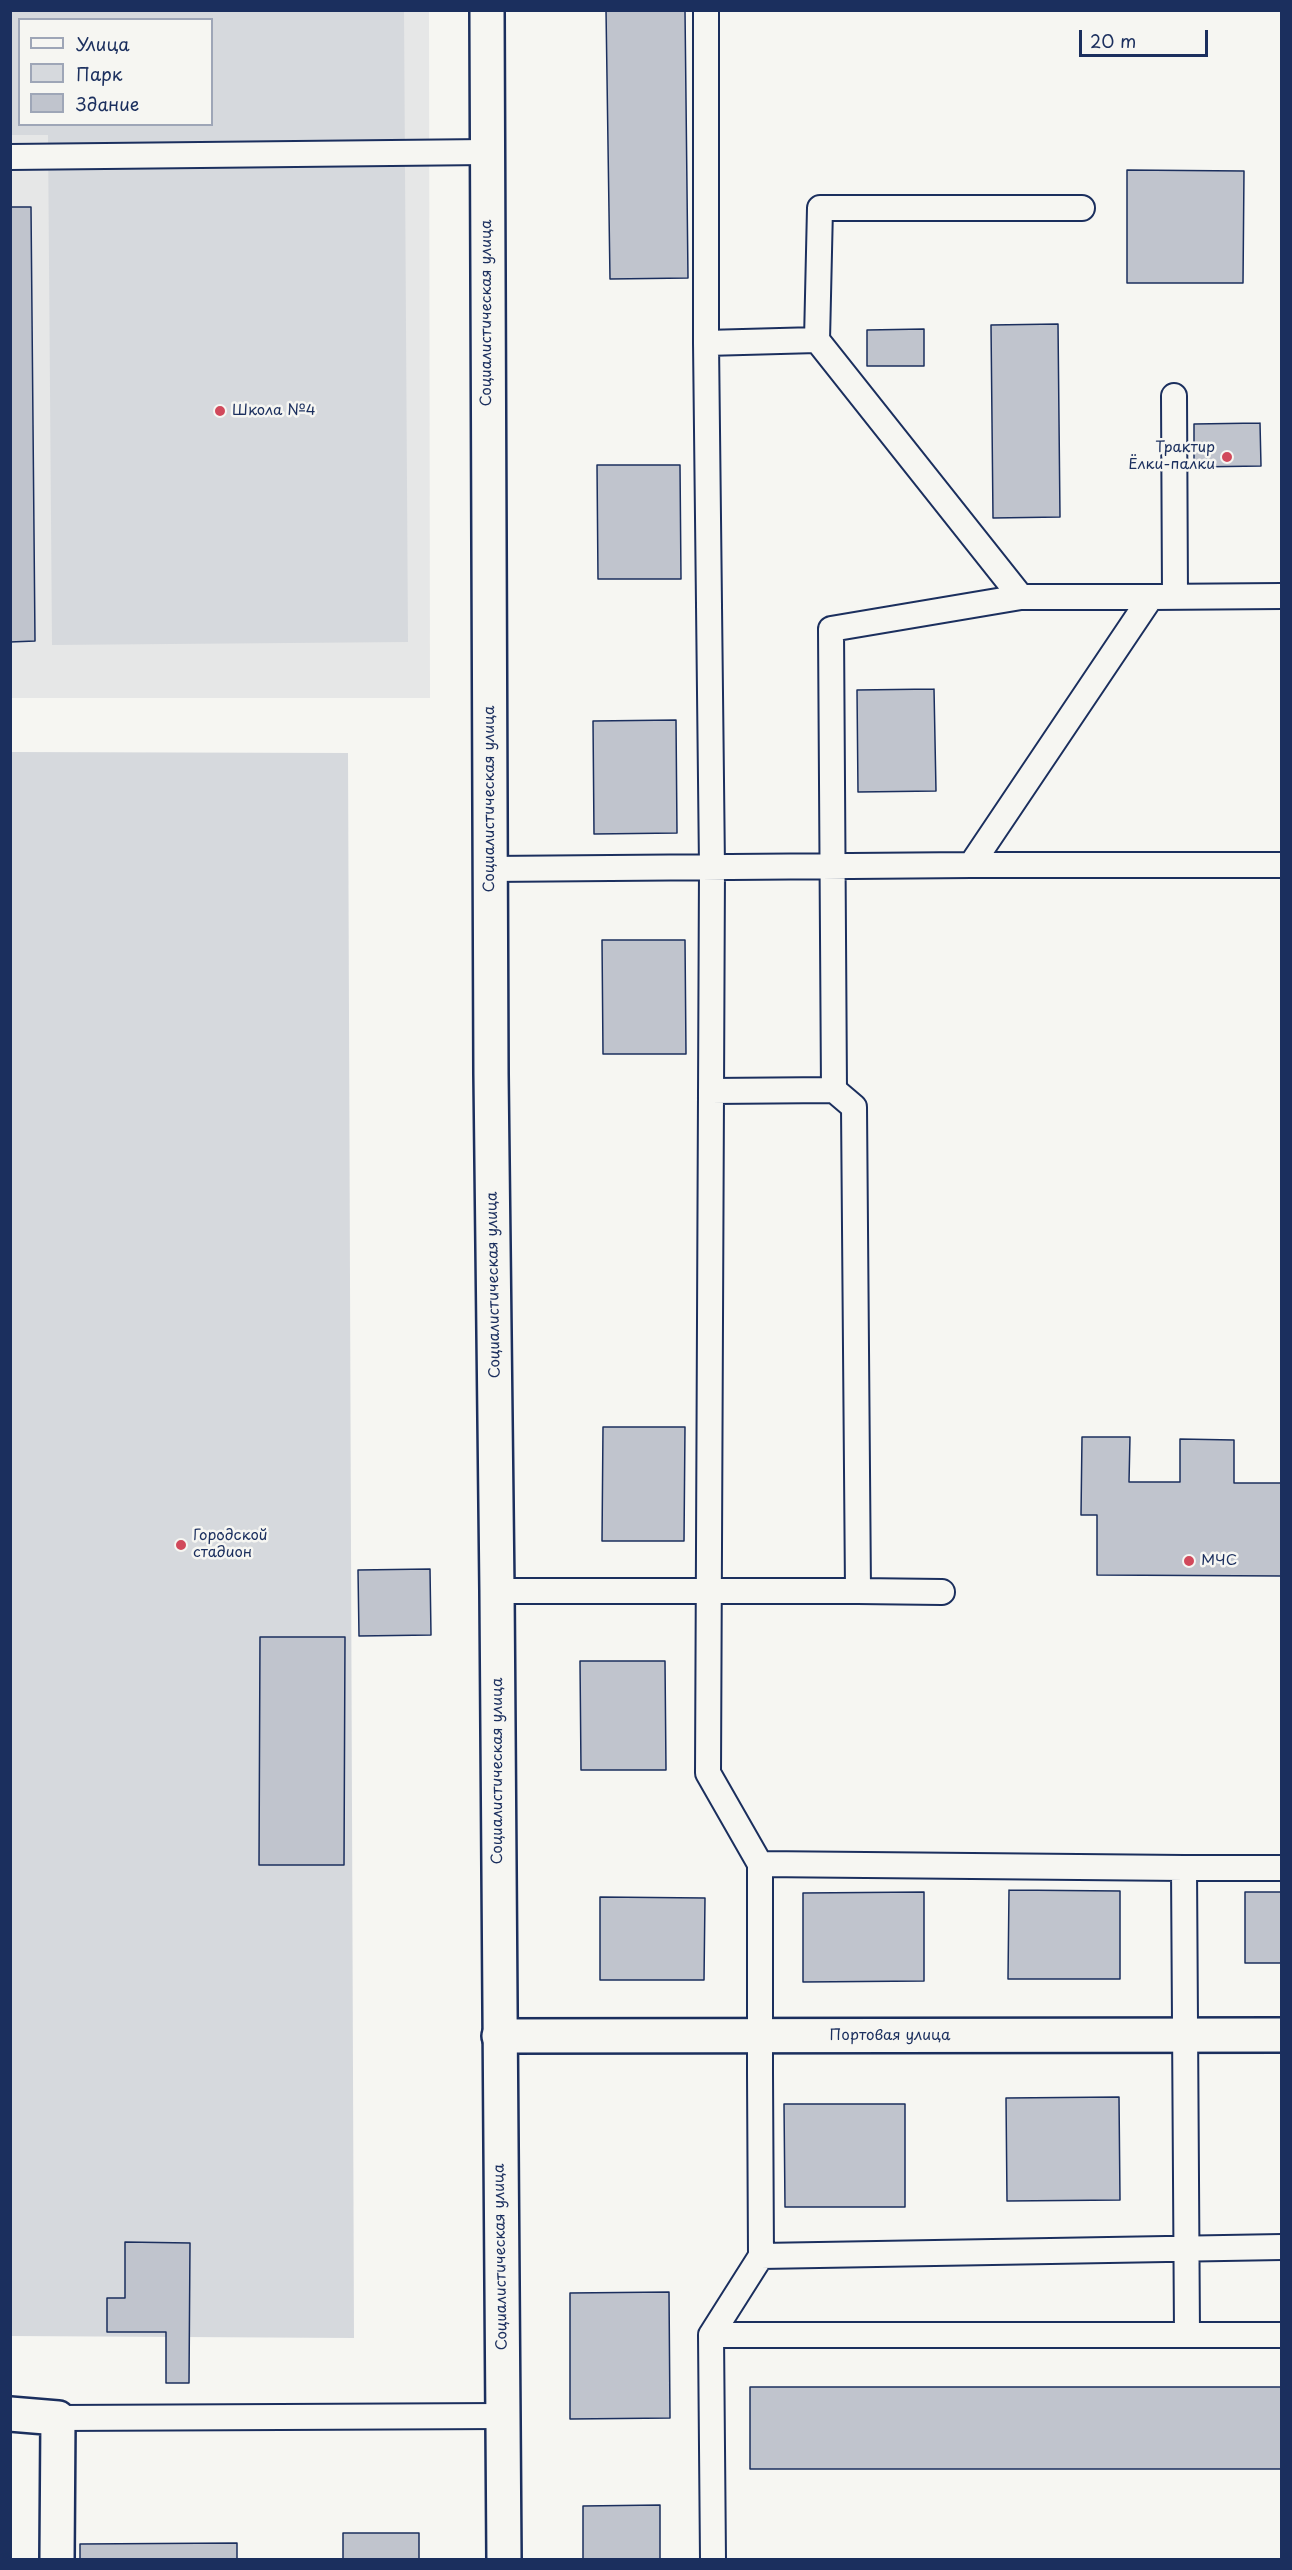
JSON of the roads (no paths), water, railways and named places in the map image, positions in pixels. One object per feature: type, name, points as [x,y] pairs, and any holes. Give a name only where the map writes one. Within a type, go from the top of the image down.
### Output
[{"type":"main road","name":"Социалистическая улица","points":[[487,10],[490,869],[498,1591],[504,2559]]},
{"type":"main road","name":"Портовая улица","points":[[499,2036],[1281,2035]]},
{"type":"main road","points":[[10,2414],[58,2418],[57,2559]]},
{"type":"lane","points":[[706,10],[706,343],[712,867],[708,1773],[760,1864],[761,2256],[711,2335],[713,2559]]},
{"type":"lane","points":[[10,157],[486,152]]},
{"type":"lane","points":[[1021,597],[817,340],[820,208],[1082,208]]},
{"type":"lane","points":[[706,343],[817,340]]},
{"type":"lane","points":[[1174,396],[1175,597]]},
{"type":"lane","points":[[834,1090],[831,629],[1021,597],[1281,596]]},
{"type":"lane","points":[[970,865],[1151,597]]},
{"type":"lane","points":[[490,869],[1281,865]]},
{"type":"lane","points":[[711,1091],[834,1090],[854,1107],[858,1591]]},
{"type":"lane","points":[[498,1591],[942,1592]]},
{"type":"lane","points":[[760,1864],[1281,1868]]},
{"type":"lane","points":[[1184,1868],[1187,2335]]},
{"type":"lane","points":[[761,2256],[1281,2247]]},
{"type":"lane","points":[[711,2335],[1281,2335]]},
{"type":"lane","points":[[58,2418],[503,2416]]},
{"type":"place","name":"Школа №4","points":[[220,411]]},
{"type":"place","name":"Трактир Ёлки-палки","points":[[1227,457]]},
{"type":"place","name":"Городской стадион","points":[[181,1545]]},
{"type":"place","name":"МЧС","points":[[1189,1561]]}]
